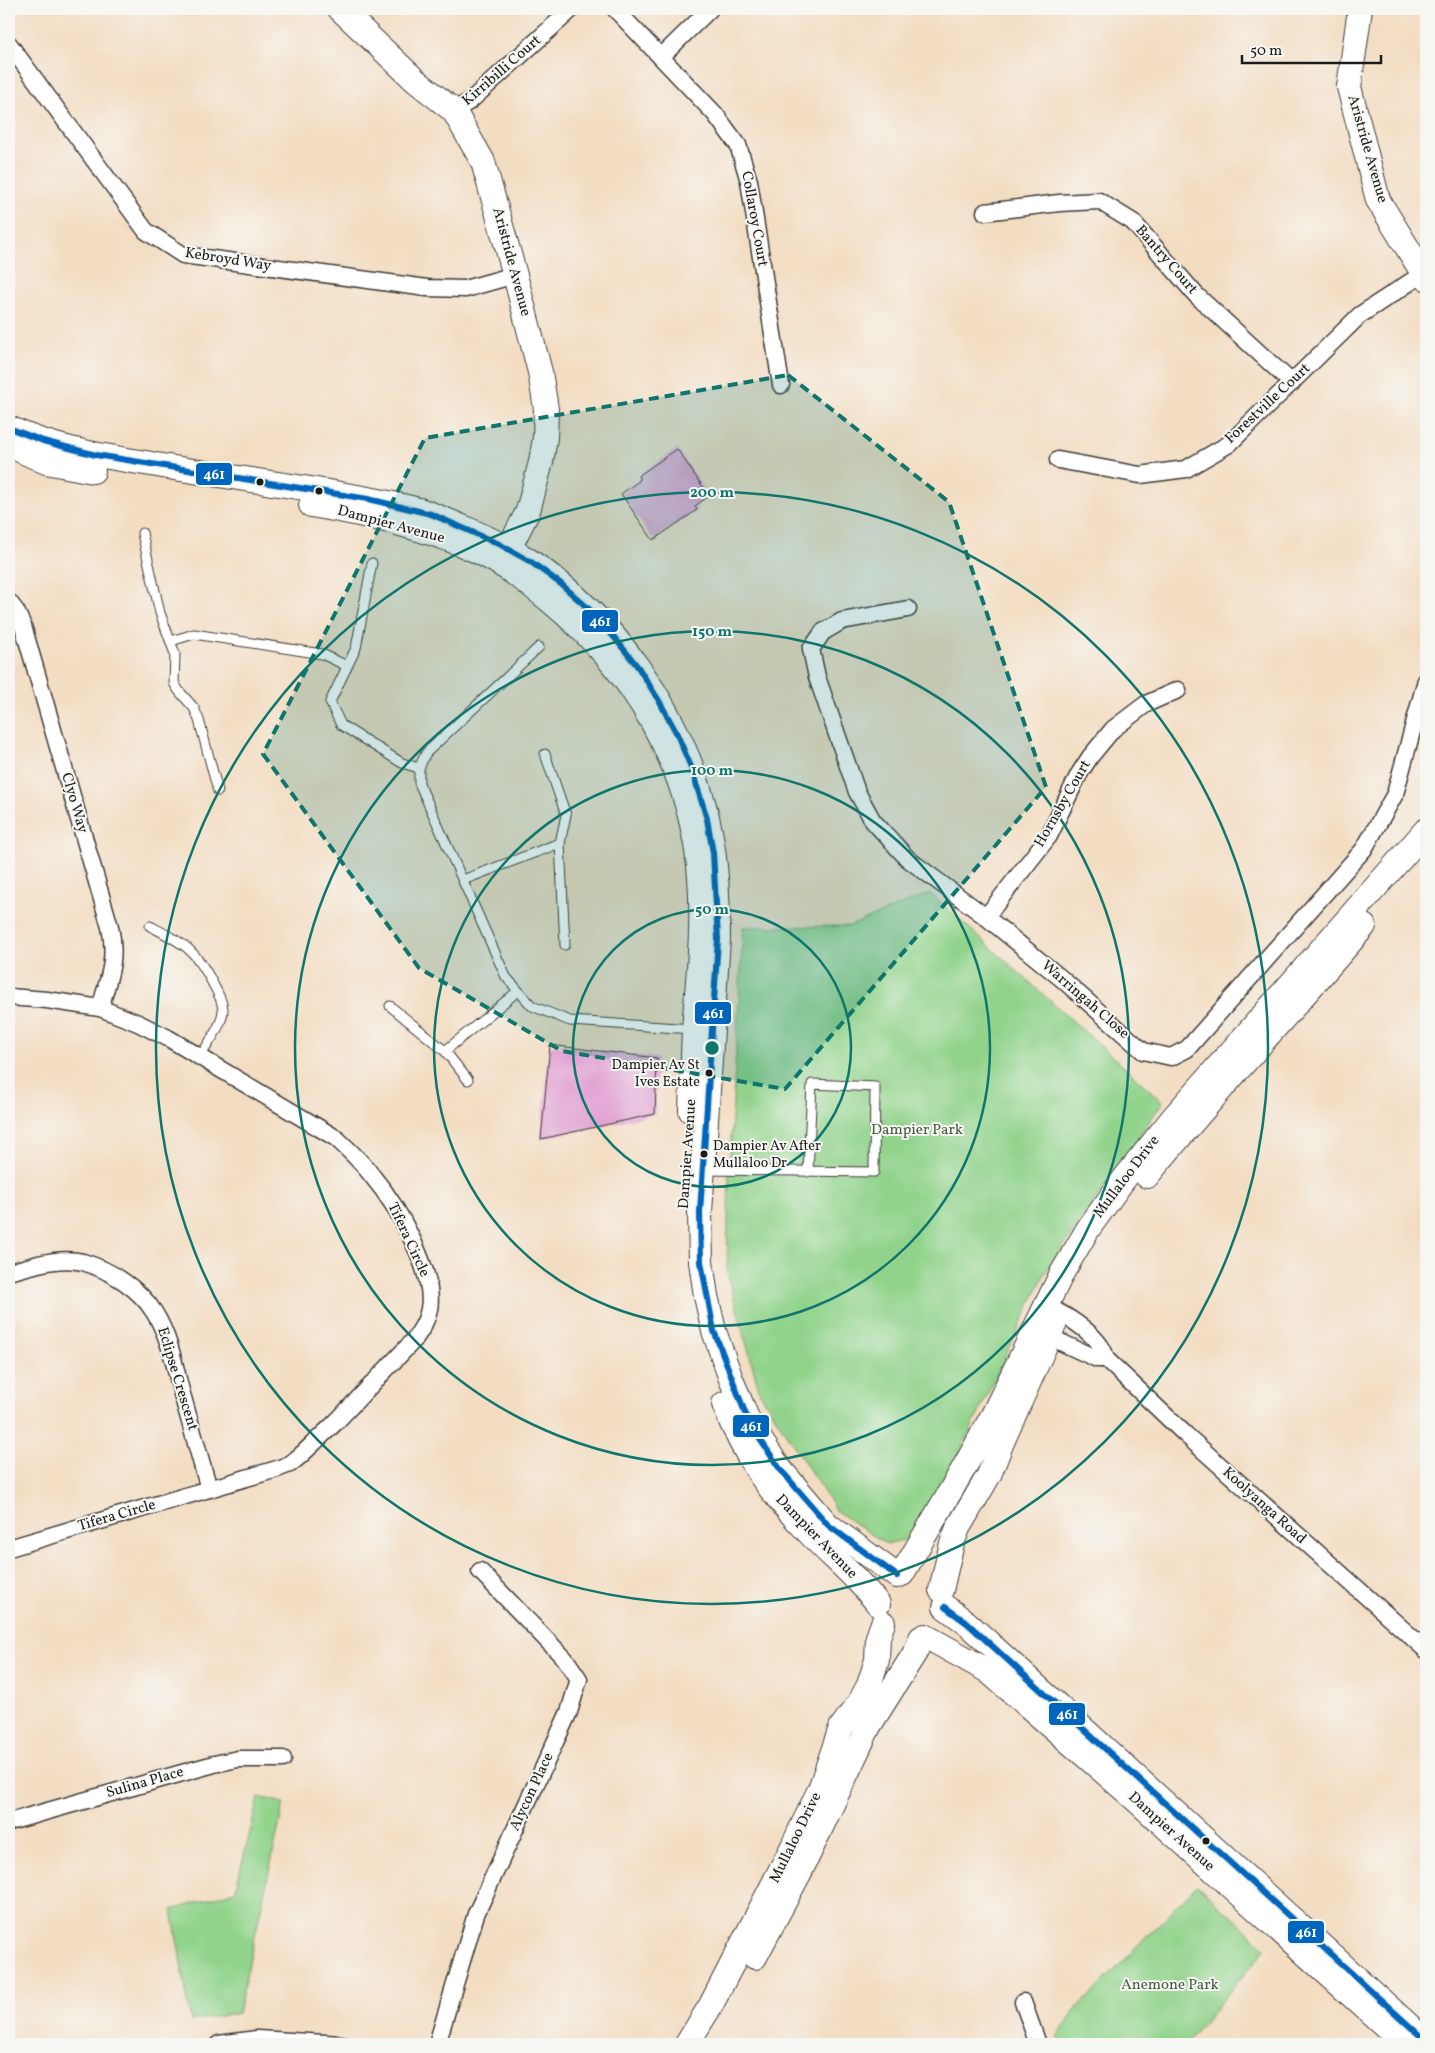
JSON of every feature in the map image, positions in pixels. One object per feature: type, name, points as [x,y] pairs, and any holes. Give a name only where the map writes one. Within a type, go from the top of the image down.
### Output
[{"type":"main road","name":"Aristride Avenue","points":[[340,9],[416,81],[454,111],[483,162],[540,372],[546,410],[545,438],[528,512],[505,557]]},
{"type":"main road","name":"Aristride Avenue","points":[[1360,9],[1350,87],[1378,200],[1425,275]]},
{"type":"main road","name":"Dampier Avenue","points":[[9,428],[34,439],[103,457],[317,490],[420,511],[466,529],[505,557],[526,581],[574,620],[618,668],[660,733],[684,795],[693,832],[700,877],[701,952],[694,1029],[684,1247],[685,1269],[693,1308],[707,1359],[734,1429],[753,1466],[788,1511],[864,1586],[880,1614]]},
{"type":"main road","name":"Dampier Avenue","points":[[9,445],[46,462],[323,507],[396,523],[433,533],[460,544],[505,557],[531,562],[586,608],[623,647],[664,708],[679,735],[704,802],[713,844],[718,910],[718,939],[702,1170],[700,1246],[706,1296],[717,1339],[749,1422],[780,1469],[828,1525],[899,1575]]},
{"type":"main road","name":"Mullaloo Drive","points":[[943,1598],[952,1543],[958,1528],[989,1476],[1042,1333],[1053,1309],[1062,1273],[1088,1229],[1124,1179],[1172,1119],[1426,838]]},
{"type":"main road","name":"Mullaloo Drive","points":[[899,1575],[1042,1333]]},
{"type":"main road","points":[[910,1573],[924,1575],[932,1580],[943,1598],[939,1624],[923,1637],[908,1639],[892,1633],[880,1614],[880,1594],[885,1586],[899,1575],[910,1573]]},
{"type":"main road","name":"Dampier Avenue","points":[[943,1598],[967,1623],[1426,2041]]},
{"type":"main road","name":"Mullaloo Drive","points":[[687,2044],[711,2005],[792,1848],[820,1789],[841,1728],[869,1685],[877,1660],[880,1614]]},
{"type":"main road","name":"Dampier Avenue","points":[[923,1637],[988,1671],[1136,1800],[1404,2044]]},
{"type":"main road","name":"Mullaloo Drive","points":[[706,2044],[801,1870],[869,1726],[923,1637]]},
{"type":"street","name":"Kirribilli Court","points":[[454,111],[470,101],[572,9]]},
{"type":"street","name":"Collaroy Court","points":[[615,9],[662,56],[715,114],[738,145],[749,181],[781,385]]},
{"type":"street","points":[[662,56],[710,9]]},
{"type":"street","name":"Kebroyd Way","points":[[9,44],[146,231],[183,255],[427,288],[465,289],[515,275]]},
{"type":"street","name":"Bantry Court","points":[[985,212],[1059,203],[1099,201],[1133,222],[1196,295],[1292,383]]},
{"type":"street","name":"Forestville Court","points":[[1058,460],[1140,475],[1186,469],[1229,444],[1360,315],[1425,275]]},
{"type":"street","name":"Clyo Way","points":[[9,602],[16,611],[23,626],[110,927],[114,947],[112,968],[100,1008]]},
{"type":"street","name":"Warringah Close","points":[[908,609],[842,621],[823,632],[811,649],[817,677],[857,792],[874,821],[908,859],[986,917],[1062,978],[1143,1051],[1171,1057],[1187,1049],[1364,849],[1396,794],[1426,680]]},
{"type":"street","name":"Hornsby Court","points":[[986,917],[1049,836],[1079,774],[1113,729],[1146,704],[1178,690]]},
{"type":"street","name":"Tifera Circle","points":[[9,997],[47,1000],[100,1008],[145,1027],[200,1057],[336,1138],[355,1156],[380,1185],[406,1228],[428,1277],[430,1293],[429,1308],[424,1325],[414,1340],[335,1423],[290,1464],[9,1548]]},
{"type":"street","name":"Eclipse Crescent","points":[[9,1272],[42,1263],[83,1262],[123,1281],[140,1296],[157,1318],[170,1349],[209,1489]]},
{"type":"street","name":"Koolyanga Road","points":[[1053,1309],[1077,1323],[1104,1350],[1106,1359],[1193,1442],[1426,1650]]},
{"type":"street","name":"Koolyanga Road","points":[[1042,1333],[1096,1359],[1106,1359]]},
{"type":"street","name":"Alycon Place","points":[[437,2044],[476,1914],[569,1712],[580,1679],[572,1666],[480,1571]]},
{"type":"street","name":"Sulina Place","points":[[9,1822],[214,1764],[238,1759],[283,1759]]},
{"type":"street","points":[[1023,2002],[1038,2044]]},
{"type":"street","points":[[219,2044],[257,2039],[342,2044]]},
{"type":"lane","points":[[142,533],[160,613],[175,654],[174,683],[178,691],[194,708],[199,720],[218,792]]},
{"type":"lane","points":[[372,563],[356,648],[330,702],[341,724],[402,762],[419,768]]},
{"type":"lane","points":[[171,641],[194,634],[322,654],[347,666]]},
{"type":"lane","points":[[539,647],[426,753],[419,768],[419,782],[506,977],[532,1006],[570,1021],[694,1029]]},
{"type":"lane","points":[[545,754],[566,815],[560,843],[565,945]]},
{"type":"lane","points":[[463,880],[560,843]]},
{"type":"lane","points":[[150,926],[182,943],[195,954],[204,966],[221,1000],[223,1009],[220,1020],[200,1057]]},
{"type":"lane","points":[[445,1051],[518,991]]},
{"type":"lane","points":[[390,1006],[445,1051],[468,1080]]},
{"type":"lane","points":[[702,1170],[808,1172],[874,1172],[875,1087],[812,1084],[808,1172]]},
{"type":"highlighted area","points":[[788,375],[949,502],[1046,787],[785,1089],[562,1051],[419,968],[263,754],[425,438]]},
{"type":"green space","name":"Dampier Park","points":[[930,893],[1163,1102],[1045,1273],[920,1536],[886,1544],[836,1511],[760,1393],[727,1273],[729,1172],[743,927],[850,926]]},
{"type":"green space","points":[[259,1797],[284,1803],[238,2013],[191,2021],[172,1910],[235,1891]]},
{"type":"green space","name":"Anemone Park","points":[[1197,1885],[1266,1948],[1186,2044],[1064,2044],[1057,2037],[1073,2013]]},
{"type":"building","points":[[677,449],[709,496],[695,506],[697,510],[653,540],[621,494],[640,480],[638,476]]},
{"type":"building","points":[[550,1045],[657,1058],[655,1114],[541,1139]]},
{"type":"transit line","name":"461","points":[[9,428],[43,441],[96,455],[368,499],[431,514],[499,544],[531,562],[561,584],[589,609],[638,667],[676,732],[691,767],[707,819],[713,853],[718,939],[700,1212],[701,1262],[714,1331],[749,1423],[780,1469],[828,1525],[897,1576]]},
{"type":"transit line","name":"461","points":[[945,1607],[967,1623],[1426,2041]]},
{"type":"place","name":"Dampier Av St Ives Estate","points":[[709,1073]]},
{"type":"place","name":"Dampier Av After Mullaloo Dr","points":[[704,1154]]}]
